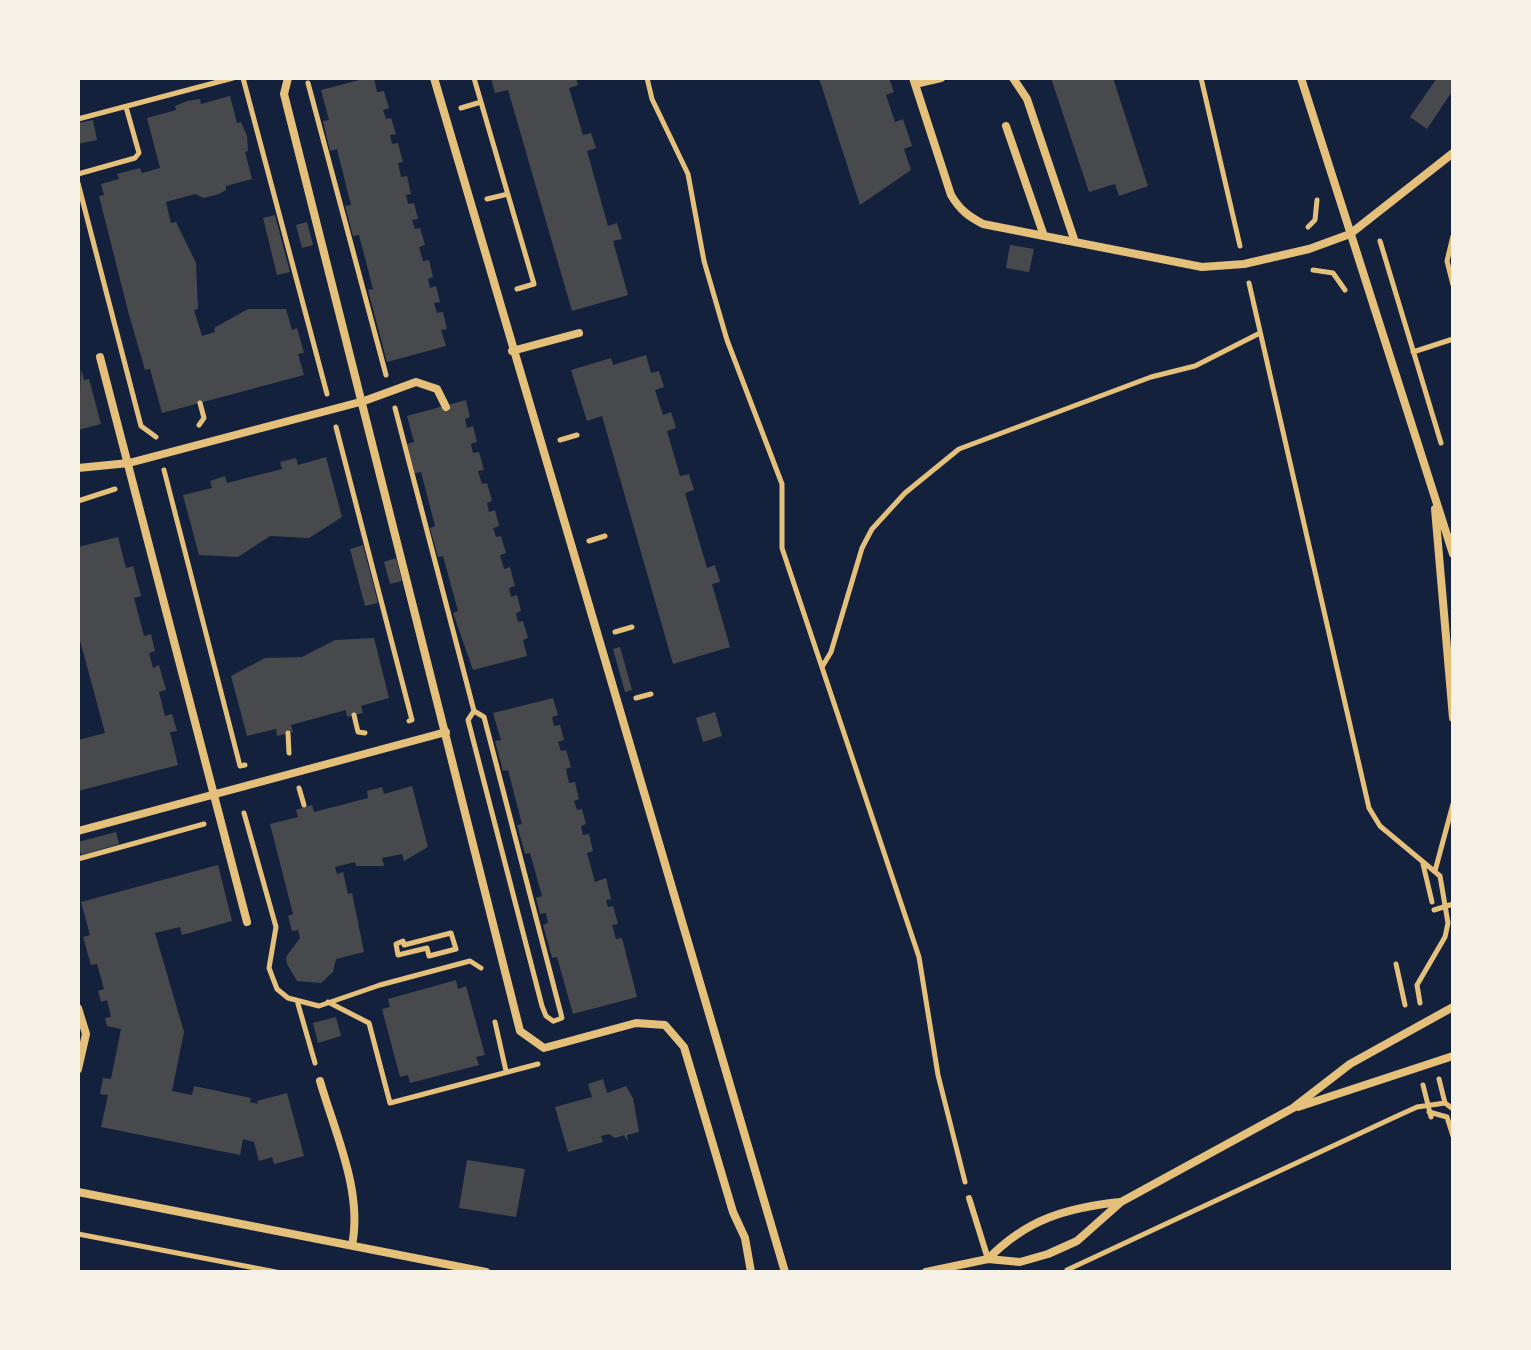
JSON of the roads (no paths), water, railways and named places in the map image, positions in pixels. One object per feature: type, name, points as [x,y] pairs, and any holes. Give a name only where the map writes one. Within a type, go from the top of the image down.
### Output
[{"type":"street","points":[[288,78],[284,94],[364,401],[520,1031],[544,1048],[636,1023],[665,1025],[684,1047],[733,1212],[745,1238],[751,1272]]},
{"type":"street","points":[[434,78],[785,1272]]},
{"type":"street","points":[[941,78],[914,81],[951,195],[959,209],[983,224],[1202,267],[1244,264],[1309,249],[1350,234],[1453,153]]},
{"type":"street","points":[[1013,78],[1027,99],[1075,242]]},
{"type":"street","points":[[1301,78],[1453,554]]},
{"type":"street","points":[[1006,126],[1044,236]]},
{"type":"street","points":[[512,351],[579,333]]},
{"type":"street","points":[[100,357],[247,922]]},
{"type":"street","points":[[78,468],[129,463],[364,401],[416,382],[429,384],[443,394],[446,407]]},
{"type":"street","points":[[1434,497],[1453,718]]},
{"type":"street","points":[[78,831],[446,732]]},
{"type":"street","points":[[926,1272],[988,1259],[1020,1262],[1077,1241],[1121,1202],[1293,1108],[1350,1064],[1453,1007]]},
{"type":"street","points":[[78,1008],[86,1034],[78,1069]]},
{"type":"street","points":[[1293,1108],[1453,1056]]},
{"type":"street","points":[[320,1081],[352,1191],[357,1222],[352,1245]]},
{"type":"street","points":[[78,1192],[486,1272]]},
{"type":"street","points":[[988,1259],[1013,1233],[1079,1207],[1121,1202]]},
{"type":"lane","points":[[969,1198],[988,1259]]}]
